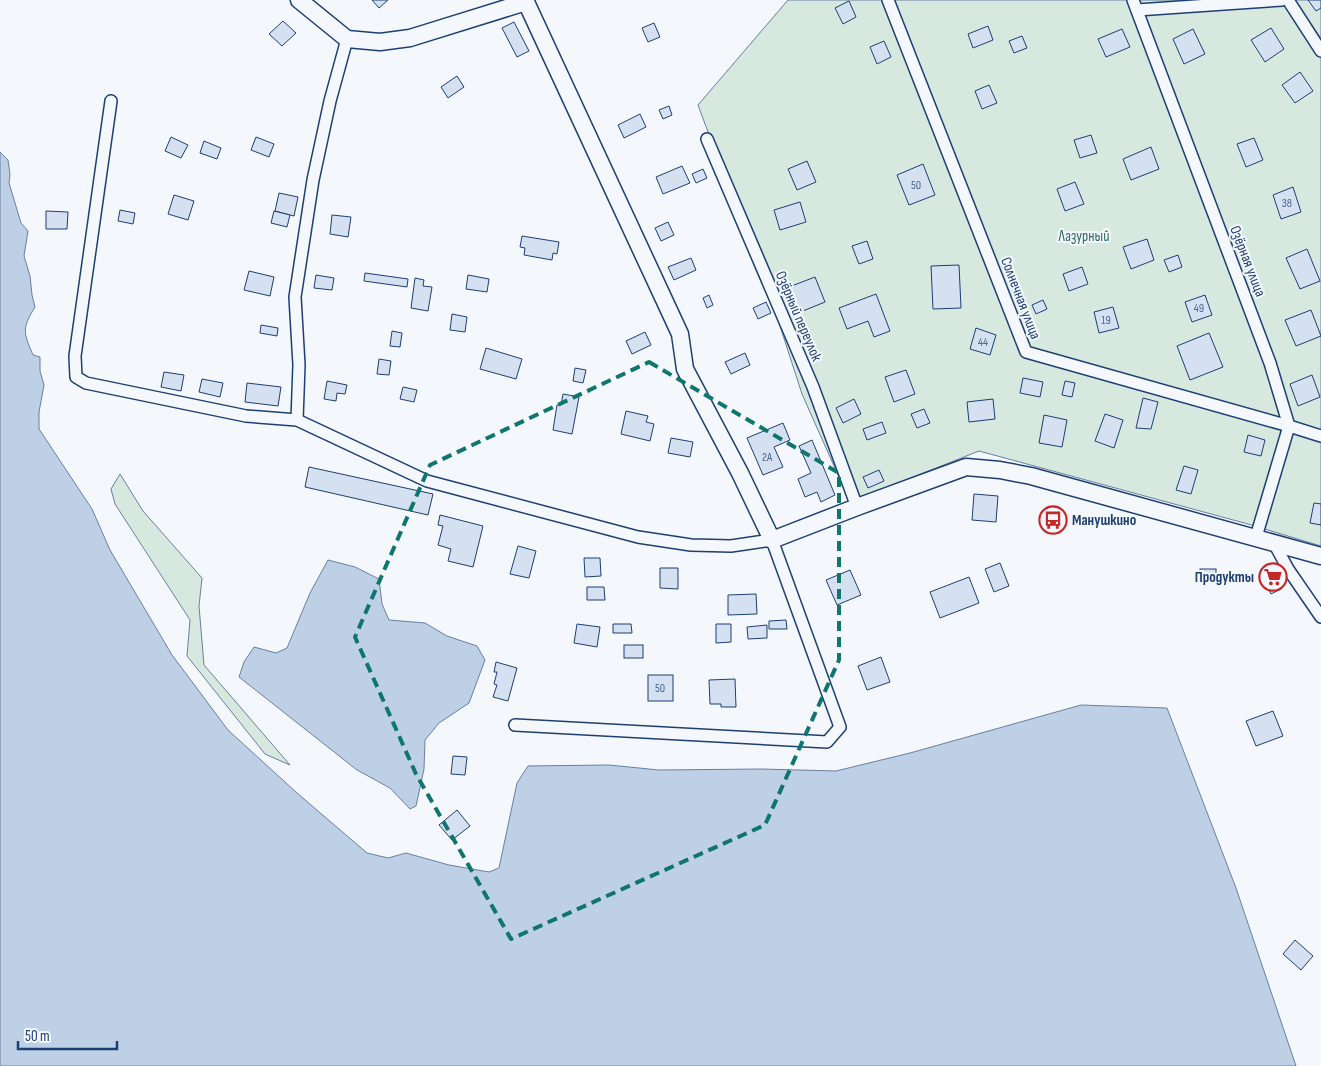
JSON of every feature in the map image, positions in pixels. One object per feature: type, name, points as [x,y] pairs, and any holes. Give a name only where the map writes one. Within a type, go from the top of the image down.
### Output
[{"type":"street","points":[[299,0],[347,39],[380,42],[410,38],[528,1],[680,334],[684,369],[740,473],[772,540],[840,727],[828,742],[515,725]]},
{"type":"street","name":"Солнечная улица","points":[[888,0],[1026,352],[1289,426]]},
{"type":"street","points":[[1135,5],[1282,0]]},
{"type":"street","points":[[1288,0],[1321,51]]},
{"type":"street","name":"Озёрная улица","points":[[1135,5],[1270,363],[1289,426]]},
{"type":"street","points":[[297,420],[299,365],[295,297],[312,180],[347,39]]},
{"type":"street","points":[[110,101],[75,356],[76,377],[86,383],[246,416],[297,420],[427,481],[638,537],[691,545],[731,546],[772,540],[966,468],[1000,470],[1089,491],[1321,556]]},
{"type":"street","name":"Озёрный переулок","points":[[706,139],[813,387],[857,507]]},
{"type":"street","points":[[1256,537],[1289,426],[1321,436]]},
{"type":"street","points":[[1274,543],[1288,569],[1321,617]]},
{"type":"highlighted area","points":[[649,362],[839,473],[839,660],[765,825],[511,939],[416,774],[355,637],[430,465]]},
{"type":"green space","name":"Лазурный","points":[[788,0],[1321,0],[1321,546],[1248,524],[979,451],[850,502],[802,394],[780,326],[698,105]]},
{"type":"green space","points":[[120,474],[143,511],[202,578],[199,606],[204,665],[290,765],[265,754],[187,656],[190,620],[115,504],[111,489]]},
{"type":"water","points":[[0,152],[8,160],[9,183],[21,223],[28,231],[24,256],[30,276],[35,307],[25,330],[33,355],[40,357],[40,371],[44,385],[39,412],[39,429],[92,509],[110,550],[172,655],[228,730],[367,853],[388,858],[406,853],[449,865],[489,872],[499,868],[517,783],[528,766],[609,765],[659,770],[761,769],[836,771],[910,753],[1081,705],[1167,708],[1236,888],[1296,1066],[0,1066]]},
{"type":"water","points":[[328,560],[355,567],[379,579],[382,604],[389,620],[425,623],[447,636],[477,646],[485,660],[469,703],[439,723],[425,740],[424,769],[416,806],[410,809],[390,788],[357,770],[239,677],[244,662],[254,647],[276,653],[287,648],[310,593]]},
{"type":"building","points":[[372,0],[388,0],[379,8]]},
{"type":"building","points":[[1308,0],[1321,0],[1321,8],[1316,11]]},
{"type":"building","points":[[849,1],[856,17],[843,24],[835,8]]},
{"type":"building","points":[[283,21],[296,33],[282,46],[269,34]]},
{"type":"building","points":[[514,22],[529,51],[517,57],[502,28]]},
{"type":"building","points":[[654,23],[660,37],[648,42],[642,28]]},
{"type":"building","points":[[988,26],[993,40],[973,48],[968,34]]},
{"type":"building","points":[[1271,28],[1284,49],[1265,62],[1251,40]]},
{"type":"building","points":[[1122,29],[1130,47],[1106,57],[1098,39]]},
{"type":"building","points":[[1193,29],[1205,54],[1184,64],[1173,39]]},
{"type":"building","points":[[1022,36],[1027,48],[1014,53],[1009,41]]},
{"type":"building","points":[[884,41],[891,57],[877,64],[870,47]]},
{"type":"building","points":[[1300,72],[1313,91],[1295,103],[1282,85]]},
{"type":"building","points":[[457,76],[464,87],[448,98],[441,87]]},
{"type":"building","points":[[989,85],[997,103],[982,109],[975,91]]},
{"type":"building","points":[[669,106],[672,115],[663,119],[659,110]]},
{"type":"building","points":[[640,114],[646,127],[624,138],[618,125]]},
{"type":"building","points":[[1091,135],[1097,153],[1080,158],[1074,140]]},
{"type":"building","points":[[171,137],[188,145],[181,158],[165,151]]},
{"type":"building","points":[[256,137],[274,144],[269,157],[251,150]]},
{"type":"building","points":[[1254,138],[1263,160],[1246,167],[1237,144]]},
{"type":"building","points":[[204,141],[221,148],[217,159],[200,153]]},
{"type":"building","points":[[1151,147],[1159,169],[1131,180],[1123,159]]},
{"type":"building","points":[[807,161],[816,182],[797,190],[788,169]]},
{"type":"building","points":[[923,164],[935,195],[909,205],[897,175]]},
{"type":"building","points":[[682,166],[690,183],[663,194],[656,177]]},
{"type":"building","points":[[703,169],[707,178],[696,183],[692,174]]},
{"type":"building","points":[[1075,182],[1084,204],[1065,211],[1057,189]]},
{"type":"building","points":[[1293,187],[1301,212],[1281,219],[1273,195]]},
{"type":"building","points":[[279,193],[298,197],[294,216],[275,211]]},
{"type":"building","points":[[174,195],[194,201],[188,220],[168,214]]},
{"type":"building","points":[[800,202],[806,222],[780,230],[774,210]]},
{"type":"building","points":[[120,210],[135,213],[133,224],[118,221]]},
{"type":"building","points":[[46,211],[68,212],[67,229],[46,229]]},
{"type":"building","points":[[274,211],[290,215],[287,227],[271,223]]},
{"type":"building","points":[[332,215],[351,217],[348,237],[330,234]]},
{"type":"building","points":[[668,222],[674,235],[661,241],[655,228]]},
{"type":"building","points":[[522,236],[559,242],[557,254],[553,253],[552,260],[524,255],[525,248],[520,247]]},
{"type":"building","points":[[1147,239],[1154,260],[1131,269],[1123,247]]},
{"type":"building","points":[[867,241],[873,259],[859,264],[852,246]]},
{"type":"building","points":[[1307,249],[1320,281],[1300,289],[1286,258]]},
{"type":"building","points":[[1178,255],[1182,267],[1169,272],[1164,260]]},
{"type":"building","points":[[691,258],[696,270],[674,280],[668,267]]},
{"type":"building","points":[[959,265],[961,308],[933,309],[931,266]]},
{"type":"building","points":[[1082,267],[1088,284],[1069,291],[1063,274]]},
{"type":"building","points":[[249,271],[274,277],[270,296],[244,290]]},
{"type":"building","points":[[365,273],[408,279],[407,287],[364,281]]},
{"type":"building","points":[[316,275],[334,278],[332,290],[314,288]]},
{"type":"building","points":[[468,275],[489,279],[487,292],[466,289]]},
{"type":"building","points":[[815,277],[825,302],[798,313],[789,287]]},
{"type":"building","points":[[415,278],[424,280],[423,286],[432,287],[428,311],[411,308]]},
{"type":"building","points":[[876,294],[890,331],[874,337],[868,321],[847,329],[839,308]]},
{"type":"building","points":[[709,295],[713,305],[707,308],[703,298]]},
{"type":"building","points":[[1205,295],[1212,315],[1192,322],[1185,302]]},
{"type":"building","points":[[1043,300],[1047,309],[1036,314],[1032,305]]},
{"type":"building","points":[[766,302],[771,313],[758,319],[753,308]]},
{"type":"building","points":[[1113,307],[1119,328],[1099,333],[1094,312]]},
{"type":"building","points":[[1311,310],[1321,336],[1296,346],[1285,320]]},
{"type":"building","points":[[452,314],[467,317],[465,332],[450,330]]},
{"type":"building","points":[[261,325],[278,328],[277,336],[260,333]]},
{"type":"building","points":[[976,328],[996,335],[990,355],[970,349]]},
{"type":"building","points":[[392,331],[402,333],[400,347],[390,346]]},
{"type":"building","points":[[645,332],[651,345],[632,354],[626,341]]},
{"type":"building","points":[[1209,333],[1223,367],[1190,380],[1177,346]]},
{"type":"building","points":[[486,348],[522,359],[516,379],[480,369]]},
{"type":"building","points":[[745,353],[750,365],[731,374],[725,362]]},
{"type":"building","points":[[379,359],[391,361],[389,375],[377,374]]},
{"type":"building","points":[[575,368],[586,370],[583,383],[573,381]]},
{"type":"building","points":[[906,370],[915,394],[894,402],[885,377]]},
{"type":"building","points":[[164,372],[184,375],[181,391],[161,387]]},
{"type":"building","points":[[1312,375],[1320,397],[1298,406],[1290,384]]},
{"type":"building","points":[[1023,378],[1043,382],[1040,397],[1020,393]]},
{"type":"building","points":[[202,379],[223,383],[220,397],[199,392]]},
{"type":"building","points":[[327,381],[347,385],[345,394],[337,393],[336,401],[324,399]]},
{"type":"building","points":[[1065,381],[1075,383],[1072,397],[1062,395]]},
{"type":"building","points":[[247,383],[281,387],[278,406],[245,402]]},
{"type":"building","points":[[403,387],[417,390],[414,402],[400,399]]},
{"type":"building","points":[[563,394],[579,397],[572,434],[553,430],[557,405],[561,405]]},
{"type":"building","points":[[1143,398],[1158,402],[1151,429],[1136,428]]},
{"type":"building","points":[[854,399],[861,414],[843,423],[836,408]]},
{"type":"building","points":[[993,399],[995,419],[969,422],[967,402]]},
{"type":"building","points":[[924,409],[930,423],[917,428],[911,414]]},
{"type":"building","points":[[626,411],[648,416],[646,422],[654,424],[650,441],[621,434]]},
{"type":"building","points":[[1105,414],[1123,420],[1114,448],[1095,441]]},
{"type":"building","points":[[1044,415],[1067,420],[1062,447],[1039,443]]},
{"type":"building","points":[[882,422],[886,433],[867,440],[863,429]]},
{"type":"building","points":[[783,423],[790,440],[774,447],[783,467],[763,475],[747,438]]},
{"type":"building","points":[[1248,435],[1265,440],[1261,456],[1244,452]]},
{"type":"building","points":[[671,438],[693,442],[690,457],[668,453]]},
{"type":"building","points":[[812,440],[835,495],[821,502],[817,492],[805,497],[798,479],[811,473],[799,446]]},
{"type":"building","points":[[1184,466],[1198,470],[1191,494],[1176,490]]},
{"type":"building","points":[[309,467],[433,494],[428,515],[305,487]]},
{"type":"building","points":[[879,470],[884,481],[868,488],[863,477]]},
{"type":"building","points":[[974,494],[998,496],[996,522],[972,520]]},
{"type":"building","points":[[1314,503],[1321,504],[1321,525],[1310,523]]},
{"type":"building","points":[[440,515],[483,526],[473,567],[448,561],[451,549],[438,545],[443,526],[438,525]]},
{"type":"building","points":[[518,546],[536,551],[529,578],[510,574]]},
{"type":"building","points":[[584,558],[600,558],[601,576],[585,577]]},
{"type":"building","points":[[1000,563],[1009,586],[994,592],[985,569]]},
{"type":"building","points":[[660,568],[678,568],[678,589],[660,588]]},
{"type":"building","points":[[1200,569],[1216,569],[1216,577],[1200,577]]},
{"type":"building","points":[[850,570],[861,595],[837,605],[826,580]]},
{"type":"building","points":[[1273,571],[1281,589],[1271,594],[1262,576]]},
{"type":"building","points":[[969,577],[979,603],[940,618],[930,592]]},
{"type":"building","points":[[587,587],[604,587],[605,600],[587,600]]},
{"type":"building","points":[[756,594],[757,614],[728,615],[728,595]]},
{"type":"building","points":[[786,620],[787,629],[769,629],[769,621]]},
{"type":"building","points":[[577,624],[600,627],[597,647],[574,643]]},
{"type":"building","points":[[613,624],[631,624],[632,633],[613,633]]},
{"type":"building","points":[[716,624],[731,624],[731,642],[716,643]]},
{"type":"building","points":[[767,625],[767,638],[748,639],[747,627]]},
{"type":"building","points":[[624,645],[643,645],[643,658],[624,658]]},
{"type":"building","points":[[881,657],[890,682],[867,690],[858,666]]},
{"type":"building","points":[[496,662],[517,668],[508,701],[493,697],[497,685],[494,684],[497,672],[494,672]]},
{"type":"building","points":[[648,675],[673,675],[673,701],[648,701]]},
{"type":"building","points":[[735,679],[736,707],[721,707],[721,704],[710,704],[709,680]]},
{"type":"building","points":[[1273,711],[1283,736],[1256,746],[1246,721]]},
{"type":"building","points":[[453,756],[467,757],[465,775],[451,774]]},
{"type":"building","points":[[457,810],[470,826],[452,840],[439,825]]},
{"type":"building","points":[[1295,940],[1313,956],[1301,970],[1283,954]]},
{"type":"place","name":"Манушкино","points":[[1053,520]]},
{"type":"place","name":"Продукты","points":[[1273,577]]}]
